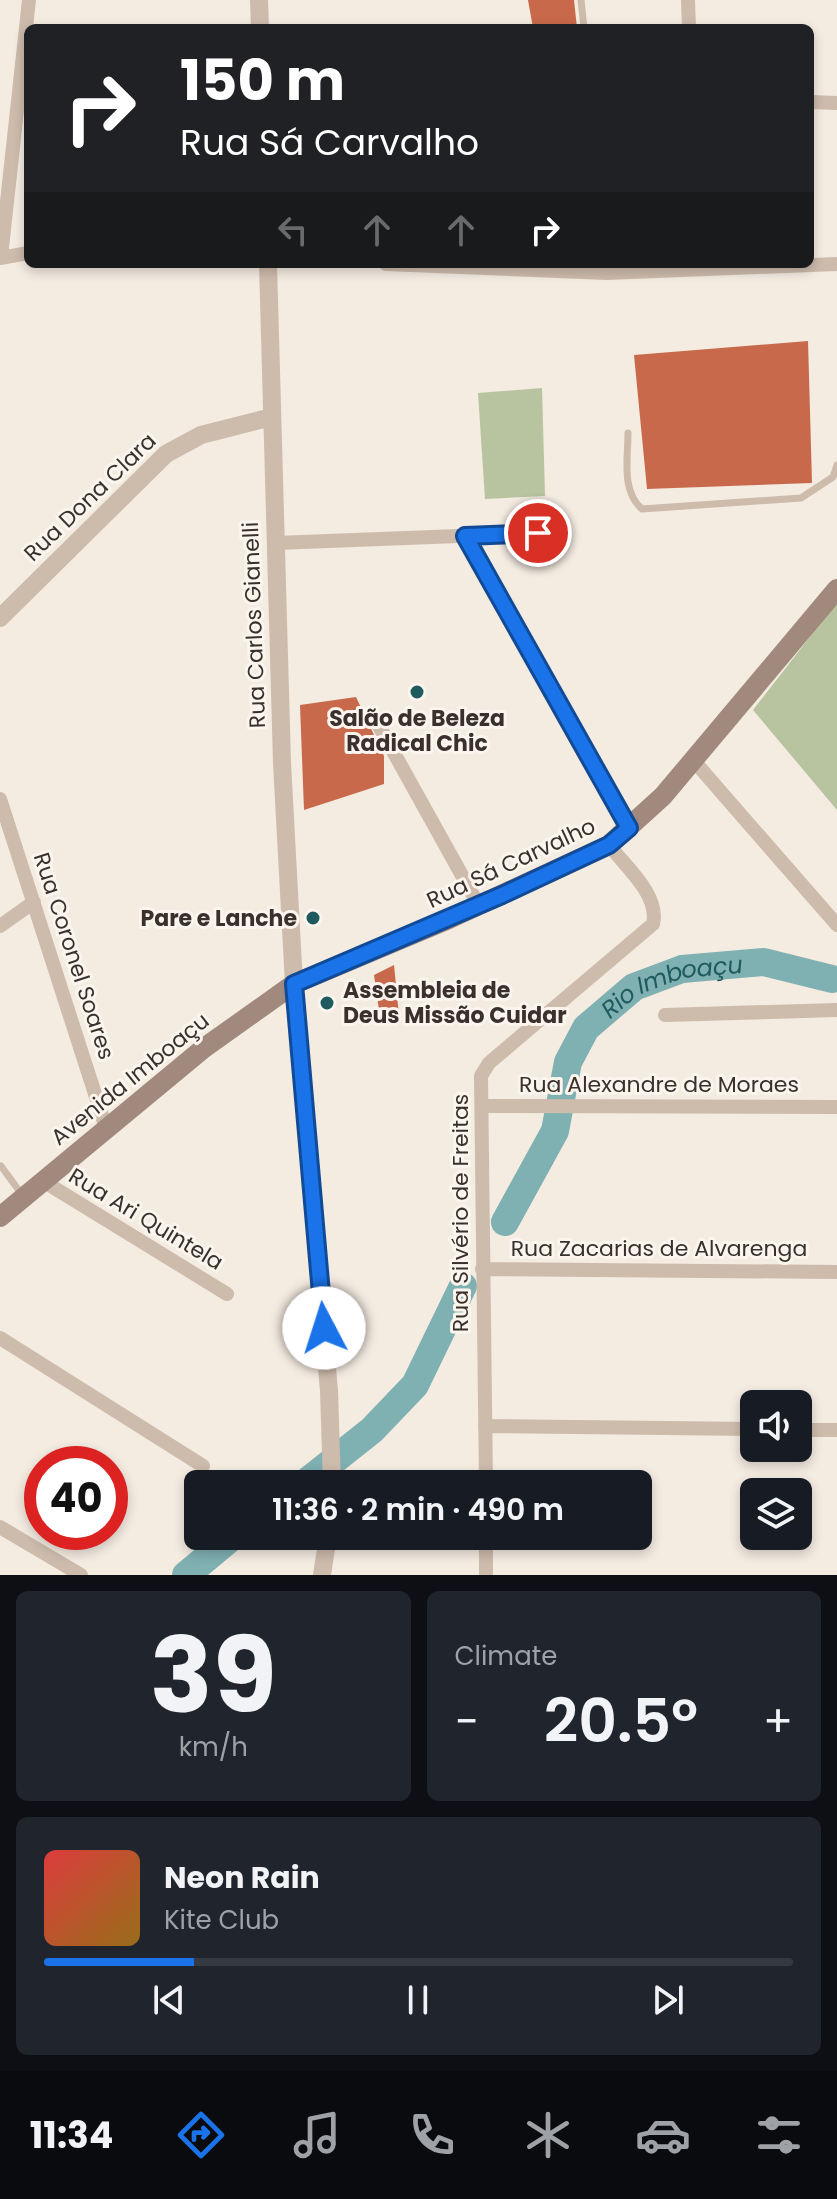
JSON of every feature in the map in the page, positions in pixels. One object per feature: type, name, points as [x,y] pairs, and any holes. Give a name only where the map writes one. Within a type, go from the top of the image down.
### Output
[{"type":"main road","name":"Rua Sá Carvalho","points":[[294,984],[479,906],[609,845],[694,761],[837,589]]},
{"type":"main road","name":"Avenida Imboaçu","points":[[0,1217],[204,1048],[294,984]]},
{"type":"street","points":[[26,24],[29,0]]},
{"type":"street","points":[[259,0],[260,24]]},
{"type":"street","points":[[688,0],[689,24]]},
{"type":"street","points":[[24,44],[0,258],[24,254]]},
{"type":"street","points":[[814,102],[837,103]]},
{"type":"street","points":[[814,264],[837,264]]},
{"type":"street","name":"Rua Carlos Gianelli","points":[[268,268],[282,763],[294,984],[333,1470]]},
{"type":"street","points":[[484,268],[607,273],[693,268]]},
{"type":"street","name":"Rua Dona Clara","points":[[0,618],[166,454],[201,435],[272,417]]},
{"type":"street","points":[[276,543],[538,533]]},
{"type":"street","points":[[465,536],[629,828]]},
{"type":"street","points":[[374,717],[479,906]]},
{"type":"street","points":[[694,761],[837,925]]},
{"type":"street","name":"Rua Coronel Soares","points":[[0,799],[106,1128]]},
{"type":"street","name":"Rua Silvério de Freitas","points":[[486,1470],[482,1269],[482,1106],[485,1067],[653,924],[656,913],[650,897],[609,845]]},
{"type":"street","points":[[0,926],[34,902]]},
{"type":"street","points":[[665,1015],[837,1010]]},
{"type":"street","name":"Rua Alexandre de Moraes","points":[[482,1106],[837,1107]]},
{"type":"street","name":"Rua Ari Quintela","points":[[43,1181],[227,1294]]},
{"type":"street","name":"Rua Zacarias de Alvarenga","points":[[482,1269],[837,1272]]},
{"type":"street","points":[[0,1338],[203,1466]]},
{"type":"street","points":[[485,1426],[740,1429]]},
{"type":"street","points":[[812,1430],[837,1430]]},
{"type":"street","points":[[0,1527],[81,1575]]},
{"type":"street","points":[[322,1575],[326,1550]]},
{"type":"street","points":[[486,1550],[486,1575]]},
{"type":"lane","points":[[581,0],[584,24]]},
{"type":"lane","points":[[628,433],[628,484],[632,498],[642,509],[801,498],[833,477],[837,465]]},
{"type":"lane","points":[[1,1166],[24,1198]]},
{"type":"green space","points":[[542,388],[545,496],[485,499],[478,393]]},
{"type":"green space","points":[[837,602],[837,810],[753,710]]},
{"type":"building","points":[[528,0],[574,0],[577,24],[532,24]]},
{"type":"building","points":[[808,341],[812,483],[647,489],[634,355]]},
{"type":"building","points":[[356,697],[384,756],[384,784],[304,810],[300,705]]},
{"type":"building","points":[[394,965],[399,1016],[380,1017],[374,975]]},
{"type":"waterway","name":"Rio Imboaçu","points":[[505,1222],[555,1131],[568,1062],[586,1028],[634,987],[682,969],[764,962],[832,979]]},
{"type":"waterway","name":"Rio Imboaçu","points":[[322,1470],[372,1430],[415,1385],[463,1286]]},
{"type":"waterway","name":"Rio Imboaçu","points":[[186,1575],[216,1550]]},
{"type":"place","name":"Salão de Beleza Radical Chic","points":[[417,692]]},
{"type":"place","name":"Pare e Lanche","points":[[313,918]]},
{"type":"place","name":"Assembleia de Deus Missão Cuidar","points":[[327,1003]]},
{"type":"route","points":[[324,1328],[294,984],[502,895],[609,845],[629,828],[465,536],[538,533]]}]
